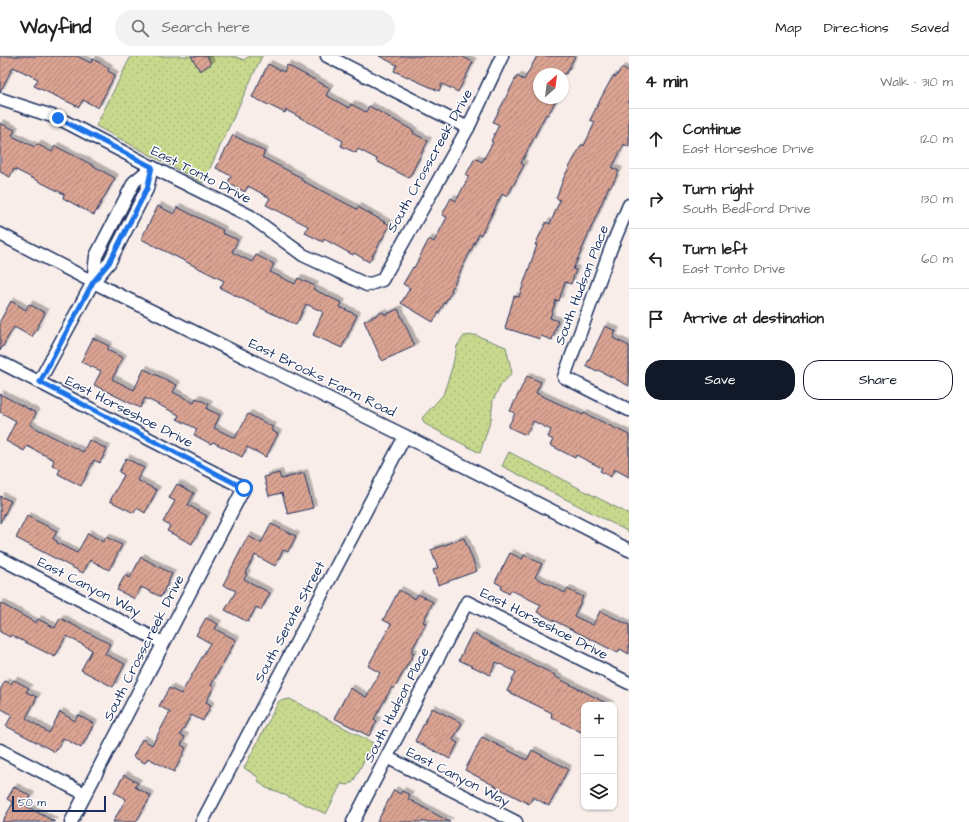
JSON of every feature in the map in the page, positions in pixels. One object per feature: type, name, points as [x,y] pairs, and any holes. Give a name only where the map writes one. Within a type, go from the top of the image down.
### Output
[{"type":"street","points":[[328,56],[468,128]]},
{"type":"street","name":"South Crosscreek Drive","points":[[382,280],[468,128],[502,56]]},
{"type":"street","name":"East Tonto Drive","points":[[0,99],[58,118],[250,216],[303,255],[367,285],[382,280]]},
{"type":"street","points":[[40,382],[93,282],[96,256],[113,222],[134,182],[152,167]]},
{"type":"street","name":"South Hudson Place","points":[[628,211],[611,248],[564,377],[629,410]]},
{"type":"street","name":"East Brooks Farm Road","points":[[0,234],[93,282],[405,436],[629,550]]},
{"type":"street","name":"East Horseshoe Drive","points":[[0,362],[244,488]]},
{"type":"street","name":"South Senate Street","points":[[202,822],[405,436]]},
{"type":"street","name":"South Crosscreek Drive","points":[[71,822],[244,488]]},
{"type":"street","name":"East Canyon Way","points":[[0,558],[163,643]]},
{"type":"street","name":"South Hudson Place","points":[[353,822],[388,758],[467,602]]},
{"type":"street","name":"East Horseshoe Drive","points":[[467,602],[629,683]]},
{"type":"street","points":[[0,750],[85,794]]},
{"type":"street","name":"East Canyon Way","points":[[388,758],[516,822]]},
{"type":"green space","points":[[131,56],[233,56],[244,60],[249,56],[262,56],[203,183],[96,126]]},
{"type":"green space","points":[[475,335],[506,347],[512,373],[501,385],[493,400],[491,419],[480,453],[425,424],[422,418],[443,395],[452,368],[457,346],[464,336]]},
{"type":"green space","points":[[509,452],[629,514],[629,532],[502,466]]},
{"type":"green space","points":[[290,699],[373,743],[353,782],[348,785],[341,784],[326,814],[276,791],[266,788],[259,782],[258,777],[244,768],[279,701]]},
{"type":"building","points":[[0,56],[77,56],[91,63],[93,59],[109,68],[108,71],[115,75],[98,108],[83,100],[79,107],[34,86],[38,79],[13,67],[0,92]]},
{"type":"building","points":[[191,56],[207,56],[211,64],[200,71]]},
{"type":"building","points":[[379,56],[461,56],[473,62],[458,92],[442,84],[439,91],[394,71],[397,65]]},
{"type":"building","points":[[537,56],[575,56],[569,68],[533,68],[533,104],[554,104],[548,115],[546,114],[521,163],[524,165],[507,197],[502,194],[481,235],[479,234],[451,290],[452,291],[433,322],[401,303],[410,288],[403,284],[413,267],[414,268],[429,239],[434,242],[447,217],[442,215],[451,198],[456,201],[469,176],[466,175],[475,158],[482,162],[493,142],[491,141],[499,125],[493,122],[517,76],[524,80]]},
{"type":"building","points":[[268,64],[284,72],[287,65],[330,88],[326,95],[349,108],[351,104],[366,112],[369,106],[414,131],[413,133],[428,141],[409,178],[376,161],[377,159],[358,149],[356,153],[341,146],[343,141],[286,110],[285,113],[252,97]]},
{"type":"building","points":[[621,68],[629,72],[629,147],[624,144],[612,168],[619,171],[611,187],[609,186],[573,269],[576,270],[571,284],[565,282],[559,301],[556,300],[550,318],[558,321],[552,340],[541,336],[540,339],[505,328],[514,296],[519,297],[537,245],[535,245],[546,222],[550,224],[560,200],[556,198],[565,175],[582,144],[584,146],[595,122],[590,120],[602,96],[613,76],[616,77]]},
{"type":"building","points":[[0,123],[15,130],[12,136],[35,147],[37,144],[52,152],[55,146],[115,178],[94,215],[63,198],[64,194],[14,169],[10,177],[0,172]]},
{"type":"building","points":[[233,135],[265,152],[262,157],[302,178],[301,180],[357,209],[358,207],[390,225],[369,262],[324,239],[323,242],[305,233],[308,226],[266,205],[270,198],[248,186],[245,192],[228,183],[231,176],[216,168]]},
{"type":"building","points":[[158,206],[174,214],[177,207],[223,230],[222,233],[238,240],[232,252],[252,262],[256,255],[274,264],[270,272],[295,284],[298,278],[315,286],[313,289],[342,303],[340,307],[357,315],[342,348],[313,335],[323,312],[306,304],[296,325],[220,288],[224,281],[141,239]]},
{"type":"building","points":[[11,301],[26,310],[29,304],[45,313],[32,337],[14,327],[0,351],[0,321]]},
{"type":"building","points":[[398,309],[415,346],[382,361],[364,321],[383,312],[385,315]]},
{"type":"building","points":[[605,326],[616,331],[613,338],[629,346],[629,386],[598,370],[597,372],[586,366]]},
{"type":"building","points":[[93,338],[109,346],[107,350],[123,358],[112,379],[134,390],[144,369],[177,385],[173,392],[194,403],[196,398],[209,404],[207,409],[220,415],[214,428],[235,438],[248,414],[273,427],[271,430],[278,434],[266,457],[247,447],[242,457],[213,442],[211,444],[194,435],[197,429],[177,419],[179,415],[145,398],[140,408],[94,385],[101,371],[81,362]]},
{"type":"building","points":[[527,376],[541,382],[536,393],[583,415],[584,413],[629,435],[629,477],[614,469],[611,477],[600,471],[602,468],[576,455],[575,458],[550,445],[553,440],[548,437],[551,430],[533,421],[526,435],[508,427],[515,413],[510,411]]},
{"type":"building","points":[[0,394],[36,413],[30,425],[63,442],[83,452],[89,440],[107,449],[100,463],[94,460],[81,486],[58,474],[60,469],[52,465],[54,460],[27,446],[24,451],[6,441],[16,421],[0,412]]},
{"type":"building","points":[[126,458],[144,468],[137,480],[157,490],[145,513],[137,508],[134,513],[110,501],[124,475],[119,472]]},
{"type":"building","points":[[279,473],[281,479],[304,473],[313,508],[288,514],[282,493],[269,496],[264,477]]},
{"type":"building","points":[[177,484],[194,493],[188,505],[207,516],[192,544],[167,531],[170,526],[163,522],[175,501],[169,498]]},
{"type":"building","points":[[0,496],[11,501],[0,523]]},
{"type":"building","points":[[27,516],[57,531],[53,539],[57,541],[57,543],[77,553],[88,533],[103,542],[106,537],[122,545],[109,570],[90,560],[83,573],[16,538]]},
{"type":"building","points":[[271,524],[296,536],[288,552],[283,550],[275,566],[255,555],[245,573],[247,574],[244,579],[270,593],[261,610],[256,607],[248,622],[225,610],[236,591],[223,585],[248,536],[261,543]]},
{"type":"building","points":[[464,538],[477,571],[438,585],[433,570],[438,568],[431,550]]},
{"type":"building","points":[[510,553],[522,559],[524,555],[542,564],[535,577],[565,593],[567,589],[583,597],[574,616],[593,625],[600,611],[629,625],[629,654],[620,649],[618,653],[537,612],[541,605],[511,590],[509,594],[501,589],[502,586],[495,582]]},
{"type":"building","points":[[141,557],[172,574],[161,597],[141,587],[135,599],[117,590],[125,575],[130,578]]},
{"type":"building","points":[[399,590],[415,599],[418,594],[433,602],[423,622],[426,623],[411,652],[414,653],[394,689],[392,687],[374,719],[377,721],[369,736],[334,718],[350,688],[366,697],[380,673],[368,666],[391,624],[383,620]]},
{"type":"building","points":[[0,603],[36,623],[38,619],[55,628],[60,618],[110,644],[105,654],[125,664],[113,687],[81,670],[92,650],[66,636],[55,657],[11,635],[10,637],[0,632]]},
{"type":"building","points":[[206,618],[218,624],[215,629],[236,640],[211,685],[214,687],[206,702],[211,705],[203,721],[191,715],[180,735],[185,737],[181,745],[186,748],[174,772],[148,758],[145,763],[133,757],[142,739],[152,745],[170,712],[159,706],[169,688],[181,694],[210,643],[196,635]]},
{"type":"building","points":[[472,633],[604,702],[581,702],[581,732],[551,717],[552,713],[507,691],[516,672],[496,662],[490,675],[459,660]]},
{"type":"building","points":[[14,680],[29,688],[26,692],[37,697],[26,718],[49,733],[60,712],[75,721],[78,715],[94,724],[81,748],[63,738],[55,752],[6,726],[12,715],[0,708],[0,690],[5,681],[11,684]]},
{"type":"building","points":[[432,708],[462,723],[453,740],[458,743],[450,759],[415,741]]},
{"type":"building","points":[[482,737],[527,760],[532,750],[568,769],[549,806],[533,797],[529,804],[465,770]]},
{"type":"building","points":[[124,775],[138,783],[135,787],[151,796],[136,822],[113,822],[126,799],[114,792]]},
{"type":"building","points":[[14,787],[31,796],[26,806],[55,822],[2,822],[13,803],[7,799]]},
{"type":"building","points":[[394,790],[400,794],[402,791],[410,795],[408,799],[450,822],[377,822]]},
{"type":"route","points":[[58,118],[152,167],[147,189],[109,263],[93,282],[40,382],[244,488]]}]
